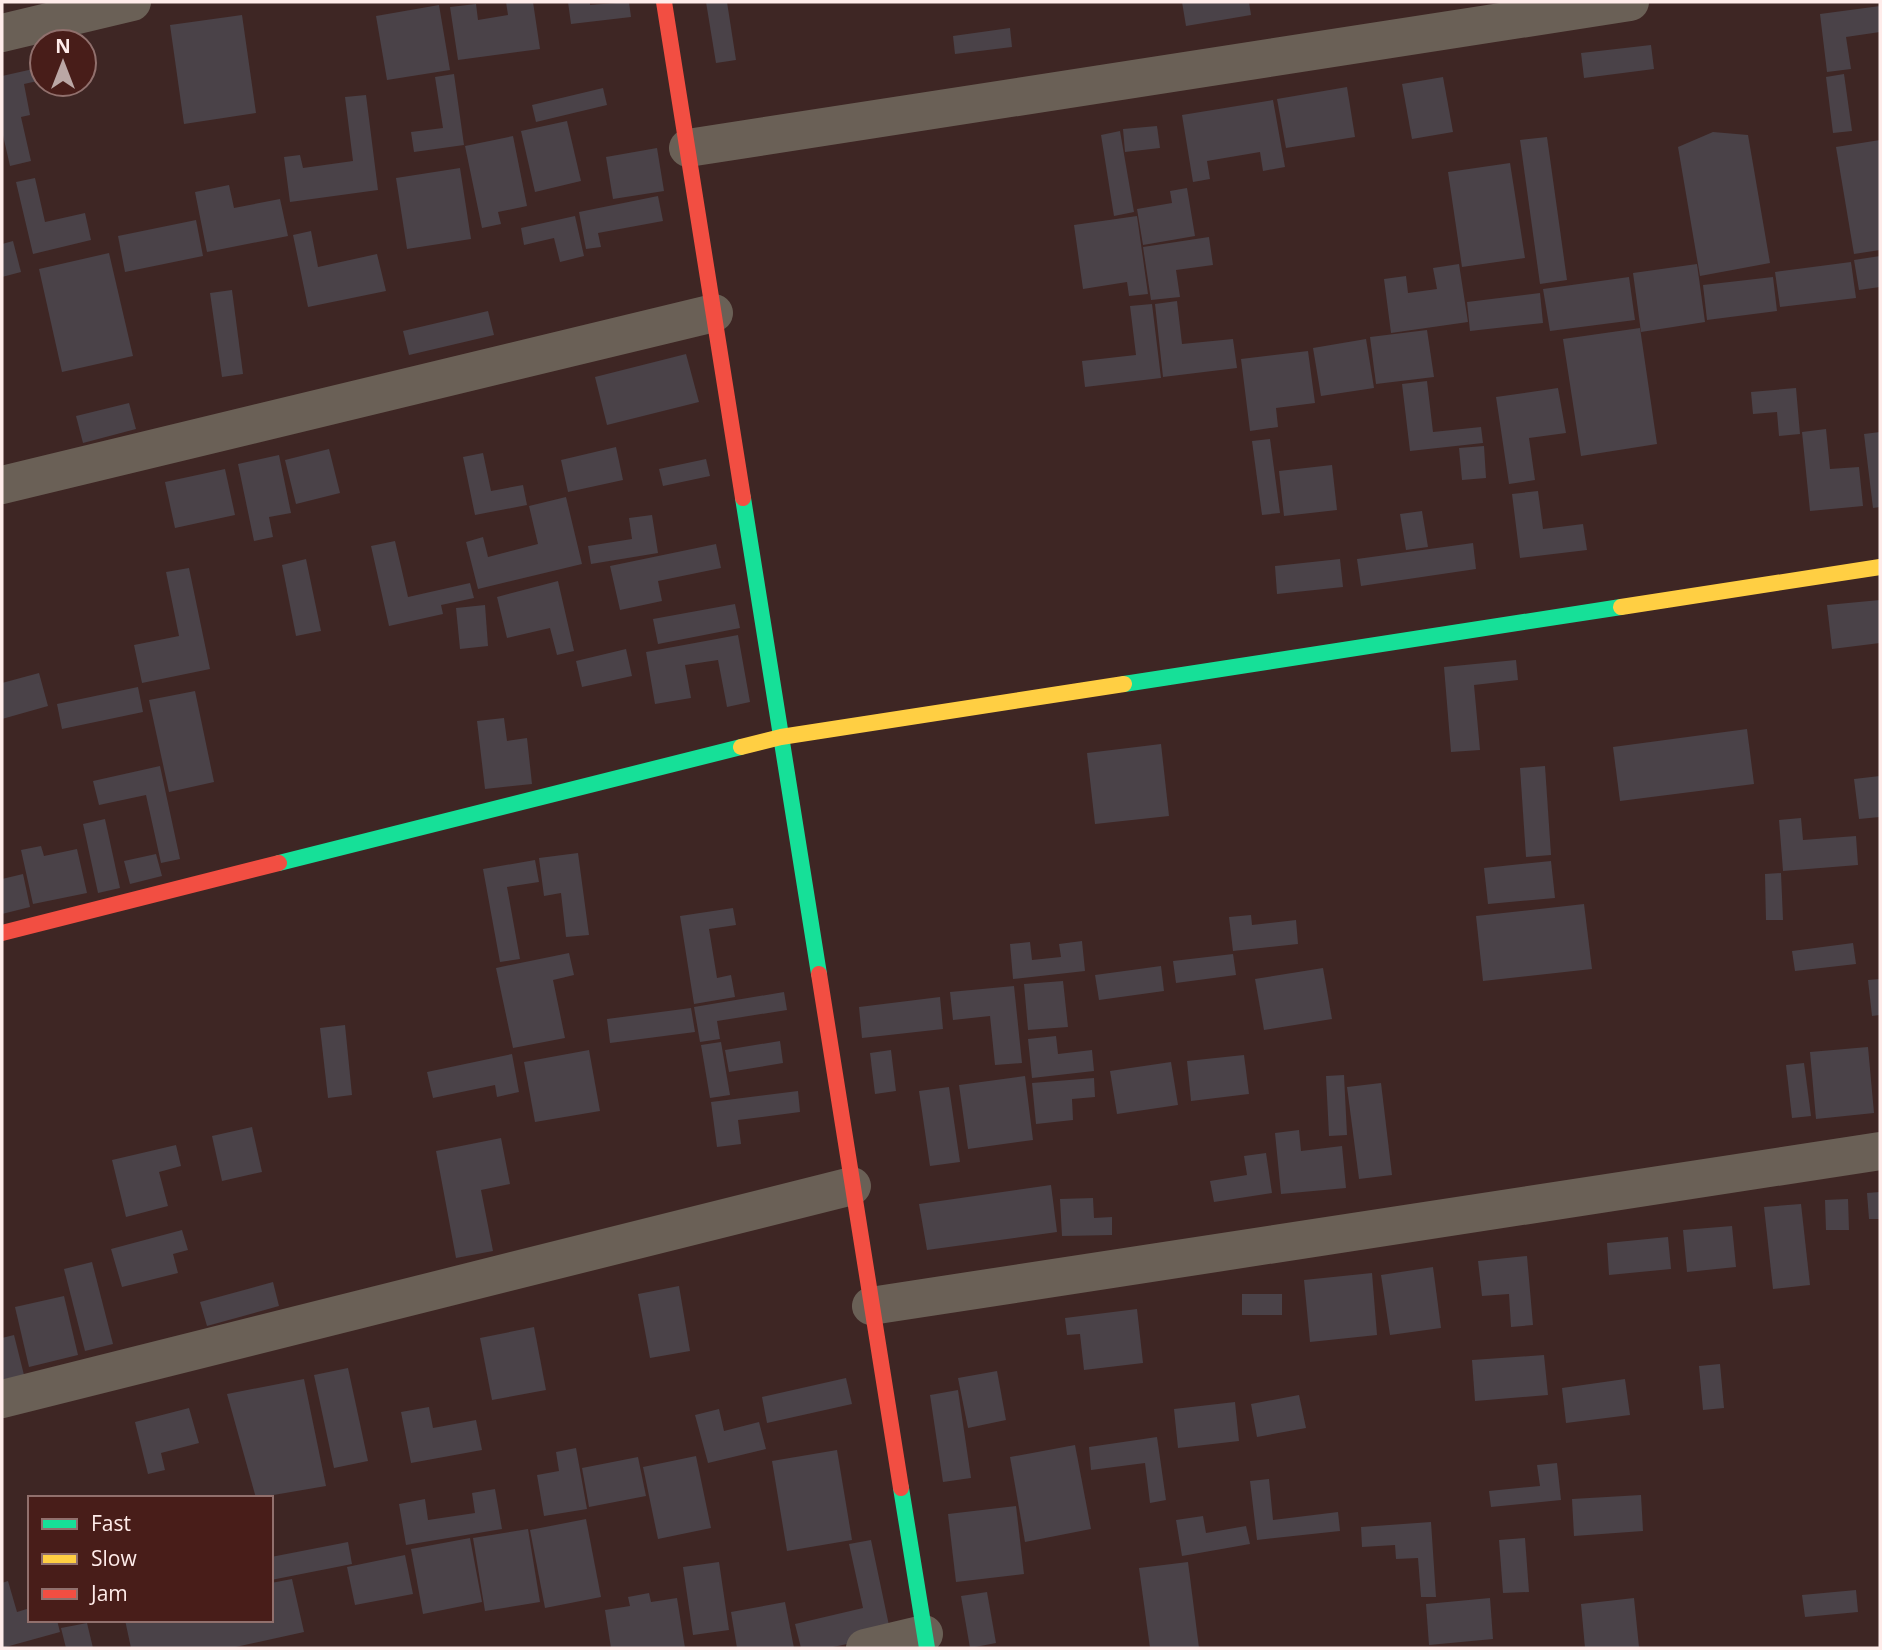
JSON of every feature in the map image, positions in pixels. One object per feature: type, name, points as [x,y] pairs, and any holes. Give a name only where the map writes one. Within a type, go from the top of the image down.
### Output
[{"type":"street","points":[[2,33],[132,2]]},
{"type":"street","points":[[664,2],[925,1641],[865,1648]]},
{"type":"street","points":[[688,148],[1630,2]]},
{"type":"street","points":[[2,485],[714,313]]},
{"type":"street","points":[[2,933],[780,737],[1880,567]]},
{"type":"street","points":[[871,1306],[1880,1151]]},
{"type":"street","points":[[2,1399],[852,1186]]},
{"type":"building","points":[[506,2],[533,2],[540,49],[458,60],[450,7],[476,4],[478,20],[508,15]]},
{"type":"building","points":[[568,2],[590,2],[590,5],[629,2],[631,17],[571,24]]},
{"type":"building","points":[[706,2],[727,2],[736,60],[716,63]]},
{"type":"building","points":[[1182,2],[1249,2],[1251,15],[1186,26]]},
{"type":"building","points":[[439,5],[450,70],[387,80],[376,16]]},
{"type":"building","points":[[1880,6],[1880,32],[1846,37],[1851,69],[1827,72],[1820,14]]},
{"type":"building","points":[[242,15],[256,113],[184,124],[170,25]]},
{"type":"building","points":[[1010,28],[1012,47],[955,54],[953,36]]},
{"type":"building","points":[[1651,45],[1654,69],[1584,78],[1581,53]]},
{"type":"building","points":[[28,70],[28,83],[24,84],[30,115],[21,117],[31,161],[10,166],[2,131],[2,76]]},
{"type":"building","points":[[454,74],[464,145],[414,152],[411,132],[443,128],[435,77]]},
{"type":"building","points":[[1844,74],[1852,131],[1833,133],[1826,77]]},
{"type":"building","points":[[1443,77],[1453,132],[1412,139],[1402,84]]},
{"type":"building","points":[[1347,87],[1355,137],[1286,148],[1277,99]]},
{"type":"building","points":[[603,88],[607,105],[536,122],[532,105]]},
{"type":"building","points":[[366,95],[378,190],[290,202],[284,157],[300,155],[303,168],[353,161],[345,97]]},
{"type":"building","points":[[1273,100],[1285,167],[1263,171],[1260,152],[1207,161],[1210,179],[1193,182],[1182,115]]},
{"type":"building","points":[[567,121],[581,181],[535,192],[521,131]]},
{"type":"building","points":[[1157,126],[1160,148],[1125,152],[1123,129]]},
{"type":"building","points":[[1120,131],[1134,212],[1114,216],[1101,135]]},
{"type":"building","points":[[1713,132],[1748,135],[1770,263],[1700,276],[1678,147]]},
{"type":"building","points":[[513,136],[527,206],[498,212],[501,224],[482,228],[465,146]]},
{"type":"building","points":[[1547,137],[1567,280],[1540,284],[1520,140]]},
{"type":"building","points":[[1880,140],[1880,250],[1854,254],[1836,147]]},
{"type":"building","points":[[657,148],[664,191],[613,199],[606,157]]},
{"type":"building","points":[[1510,163],[1525,258],[1462,267],[1448,172]]},
{"type":"building","points":[[460,168],[471,239],[407,249],[396,178]]},
{"type":"building","points":[[35,178],[45,222],[85,213],[91,240],[33,254],[16,182]]},
{"type":"building","points":[[229,185],[234,208],[280,199],[288,236],[207,252],[195,192]]},
{"type":"building","points":[[1187,188],[1195,236],[1143,245],[1137,209],[1172,203],[1170,191]]},
{"type":"building","points":[[658,196],[663,221],[598,233],[601,247],[586,249],[579,212]]},
{"type":"building","points":[[575,216],[584,256],[560,262],[554,238],[524,245],[521,228]]},
{"type":"building","points":[[1137,216],[1148,294],[1129,296],[1127,282],[1083,289],[1074,225]]},
{"type":"building","points":[[196,220],[203,256],[125,272],[118,236]]},
{"type":"building","points":[[311,231],[318,267],[377,254],[386,291],[308,307],[293,235]]},
{"type":"building","points":[[1209,237],[1213,265],[1176,270],[1180,297],[1151,300],[1143,247]]},
{"type":"building","points":[[13,241],[21,272],[2,277],[2,244]]},
{"type":"building","points":[[109,253],[133,356],[62,372],[39,269]]},
{"type":"building","points":[[1880,256],[1880,287],[1859,290],[1854,260]]},
{"type":"building","points":[[1851,262],[1856,298],[1780,307],[1775,272]]},
{"type":"building","points":[[1459,264],[1468,322],[1391,333],[1384,279],[1406,276],[1408,293],[1437,289],[1433,268]]},
{"type":"building","points":[[1697,264],[1705,322],[1641,332],[1633,273]]},
{"type":"building","points":[[1629,277],[1635,320],[1550,331],[1543,289]]},
{"type":"building","points":[[1773,277],[1777,311],[1707,320],[1703,285]]},
{"type":"building","points":[[232,290],[243,374],[222,377],[210,293]]},
{"type":"building","points":[[1540,293],[1543,323],[1470,331],[1467,302]]},
{"type":"building","points":[[1177,301],[1182,344],[1233,339],[1237,368],[1163,377],[1155,304]]},
{"type":"building","points":[[1152,304],[1161,378],[1085,387],[1082,361],[1136,355],[1130,306]]},
{"type":"building","points":[[488,311],[494,335],[409,355],[403,331]]},
{"type":"building","points":[[1640,328],[1657,444],[1581,456],[1563,339]]},
{"type":"building","points":[[1427,330],[1434,377],[1376,384],[1370,337]]},
{"type":"building","points":[[1366,339],[1374,388],[1321,396],[1313,348]]},
{"type":"building","points":[[1308,351],[1315,403],[1276,408],[1278,427],[1250,431],[1241,359]]},
{"type":"building","points":[[686,354],[699,402],[607,425],[595,377]]},
{"type":"building","points":[[1427,381],[1433,432],[1481,427],[1483,443],[1410,451],[1402,384]]},
{"type":"building","points":[[1558,388],[1566,433],[1529,438],[1535,480],[1509,484],[1496,397]]},
{"type":"building","points":[[1796,388],[1800,434],[1779,436],[1777,412],[1753,414],[1751,392]]},
{"type":"building","points":[[129,403],[136,429],[83,443],[76,416]]},
{"type":"building","points":[[1826,429],[1830,469],[1859,467],[1863,506],[1810,511],[1802,432]]},
{"type":"building","points":[[1880,432],[1880,507],[1873,508],[1864,434]]},
{"type":"building","points":[[1270,439],[1280,513],[1262,515],[1252,441]]},
{"type":"building","points":[[1484,446],[1486,478],[1462,480],[1459,448]]},
{"type":"building","points":[[616,447],[623,480],[568,492],[561,460]]},
{"type":"building","points":[[329,449],[340,493],[296,504],[285,460]]},
{"type":"building","points":[[483,453],[491,491],[523,485],[527,505],[475,515],[463,457]]},
{"type":"building","points":[[279,455],[291,513],[269,517],[273,537],[254,541],[238,464]]},
{"type":"building","points":[[706,459],[710,476],[663,486],[659,469]]},
{"type":"building","points":[[1332,465],[1337,510],[1284,516],[1279,471]]},
{"type":"building","points":[[225,469],[235,515],[175,528],[165,482]]},
{"type":"building","points":[[1538,491],[1543,529],[1583,524],[1587,550],[1520,558],[1512,494]]},
{"type":"building","points":[[566,497],[582,564],[478,589],[466,542],[483,537],[488,557],[538,544],[529,506]]},
{"type":"building","points":[[1422,511],[1428,547],[1406,550],[1400,514]]},
{"type":"building","points":[[652,515],[658,553],[591,564],[588,546],[632,539],[629,518]]},
{"type":"building","points":[[395,541],[408,597],[470,583],[474,598],[441,605],[443,614],[389,626],[371,546]]},
{"type":"building","points":[[1473,543],[1476,569],[1361,586],[1357,559]]},
{"type":"building","points":[[716,544],[721,568],[658,581],[662,601],[620,610],[610,566]]},
{"type":"building","points":[[306,559],[321,631],[296,636],[282,565]]},
{"type":"building","points":[[1340,559],[1343,587],[1277,594],[1275,566]]},
{"type":"building","points":[[189,568],[210,669],[142,683],[134,645],[179,636],[166,572]]},
{"type":"building","points":[[558,581],[574,651],[557,655],[550,628],[507,638],[497,597]]},
{"type":"building","points":[[1880,600],[1880,643],[1832,649],[1827,605]]},
{"type":"building","points":[[735,604],[740,628],[658,644],[653,619]]},
{"type":"building","points":[[485,605],[488,646],[460,649],[456,608]]},
{"type":"building","points":[[738,635],[750,702],[727,707],[718,660],[685,665],[691,698],[655,704],[646,652]]},
{"type":"building","points":[[626,649],[632,676],[582,687],[576,661]]},
{"type":"building","points":[[1516,660],[1518,680],[1474,685],[1480,750],[1451,752],[1444,667]]},
{"type":"building","points":[[39,673],[48,706],[2,719],[2,683]]},
{"type":"building","points":[[138,687],[143,712],[62,729],[57,704]]},
{"type":"building","points":[[195,691],[214,782],[169,792],[149,700]]},
{"type":"building","points":[[504,718],[507,741],[527,738],[532,784],[485,789],[477,721]]},
{"type":"building","points":[[1747,729],[1754,784],[1620,801],[1613,747]]},
{"type":"building","points":[[1161,744],[1169,816],[1095,824],[1087,753]]},
{"type":"building","points":[[160,766],[180,859],[161,863],[146,795],[99,805],[93,781]]},
{"type":"building","points":[[1545,766],[1551,855],[1526,857],[1520,768]]},
{"type":"building","points":[[1880,776],[1880,817],[1859,819],[1854,779]]},
{"type":"building","points":[[1801,818],[1803,840],[1856,836],[1858,865],[1783,871],[1779,820]]},
{"type":"building","points":[[105,819],[120,888],[98,893],[83,824]]},
{"type":"building","points":[[41,846],[44,856],[77,849],[87,893],[33,904],[21,850]]},
{"type":"building","points":[[578,853],[589,935],[566,937],[561,893],[544,896],[539,858]]},
{"type":"building","points":[[156,854],[162,876],[130,884],[124,861]]},
{"type":"building","points":[[535,860],[539,882],[507,887],[520,959],[500,962],[483,869]]},
{"type":"building","points":[[1551,861],[1555,898],[1488,904],[1484,868]]},
{"type":"building","points":[[1781,873],[1783,920],[1766,920],[1765,874]]},
{"type":"building","points":[[23,874],[30,907],[2,914],[2,879]]},
{"type":"building","points":[[1584,904],[1592,969],[1483,981],[1476,916]]},
{"type":"building","points":[[733,908],[736,925],[709,929],[717,978],[731,975],[735,997],[694,1004],[680,916]]},
{"type":"building","points":[[1251,915],[1252,925],[1296,920],[1298,944],[1233,951],[1229,917]]},
{"type":"building","points":[[1082,941],[1085,971],[1013,979],[1010,944],[1030,942],[1032,960],[1061,957],[1059,944]]},
{"type":"building","points":[[1853,943],[1856,964],[1795,971],[1792,951]]},
{"type":"building","points":[[569,953],[574,975],[553,980],[565,1038],[513,1048],[496,968]]},
{"type":"building","points":[[1233,954],[1236,975],[1176,983],[1173,961]]},
{"type":"building","points":[[1161,966],[1164,991],[1099,1000],[1095,975]]},
{"type":"building","points":[[1323,968],[1332,1019],[1264,1030],[1255,979]]},
{"type":"building","points":[[1880,979],[1880,1015],[1872,1016],[1868,980]]},
{"type":"building","points":[[1063,981],[1068,1027],[1028,1030],[1024,984]]},
{"type":"building","points":[[1014,986],[1022,1063],[995,1065],[990,1016],[953,1020],[950,992]]},
{"type":"building","points":[[784,992],[787,1010],[717,1021],[720,1039],[700,1042],[694,1007]]},
{"type":"building","points":[[940,997],[943,1029],[862,1038],[859,1007]]},
{"type":"building","points":[[691,1008],[695,1032],[610,1043],[607,1019]]},
{"type":"building","points":[[345,1025],[352,1095],[328,1098],[320,1028]]},
{"type":"building","points":[[1056,1036],[1058,1054],[1092,1050],[1094,1071],[1032,1078],[1028,1039]]},
{"type":"building","points":[[780,1041],[783,1063],[729,1072],[725,1050]]},
{"type":"building","points":[[721,1042],[730,1095],[710,1098],[701,1045]]},
{"type":"building","points":[[1868,1047],[1874,1113],[1816,1119],[1810,1052]]},
{"type":"building","points":[[589,1050],[600,1111],[535,1122],[524,1062]]},
{"type":"building","points":[[891,1050],[896,1091],[875,1094],[870,1053]]},
{"type":"building","points":[[512,1054],[519,1092],[497,1097],[495,1085],[433,1098],[427,1072]]},
{"type":"building","points":[[1244,1055],[1249,1094],[1191,1101],[1187,1061]]},
{"type":"building","points":[[1171,1062],[1178,1105],[1117,1114],[1110,1071]]},
{"type":"building","points":[[1804,1063],[1811,1116],[1792,1118],[1786,1065]]},
{"type":"building","points":[[1344,1075],[1347,1135],[1329,1136],[1326,1076]]},
{"type":"building","points":[[1025,1076],[1033,1140],[968,1149],[959,1085]]},
{"type":"building","points":[[1094,1078],[1095,1097],[1072,1099],[1073,1120],[1036,1124],[1032,1083]]},
{"type":"building","points":[[1381,1083],[1392,1175],[1359,1179],[1347,1087]]},
{"type":"building","points":[[949,1087],[960,1162],[930,1166],[919,1091]]},
{"type":"building","points":[[798,1091],[800,1112],[738,1120],[741,1144],[717,1147],[711,1102]]},
{"type":"building","points":[[252,1127],[262,1172],[222,1181],[212,1136]]},
{"type":"building","points":[[1299,1130],[1301,1151],[1342,1146],[1346,1188],[1281,1194],[1275,1133]]},
{"type":"building","points":[[501,1138],[510,1184],[481,1190],[493,1251],[456,1258],[436,1151]]},
{"type":"building","points":[[176,1145],[181,1166],[159,1172],[168,1206],[126,1217],[112,1160]]},
{"type":"building","points":[[1266,1153],[1272,1193],[1214,1202],[1210,1181],[1247,1175],[1244,1156]]},
{"type":"building","points":[[1051,1185],[1057,1232],[927,1250],[919,1204]]},
{"type":"building","points":[[1880,1192],[1880,1219],[1869,1219],[1867,1193]]},
{"type":"building","points":[[1093,1198],[1094,1218],[1112,1217],[1112,1235],[1062,1236],[1060,1199]]},
{"type":"building","points":[[1848,1199],[1849,1230],[1826,1230],[1825,1200]]},
{"type":"building","points":[[1801,1204],[1810,1285],[1773,1289],[1764,1207]]},
{"type":"building","points":[[1732,1226],[1736,1267],[1687,1272],[1683,1230]]},
{"type":"building","points":[[182,1230],[188,1250],[173,1254],[178,1273],[122,1287],[111,1249]]},
{"type":"building","points":[[1668,1237],[1671,1269],[1609,1275],[1607,1243]]},
{"type":"building","points":[[1527,1256],[1533,1325],[1511,1327],[1509,1294],[1482,1296],[1478,1261]]},
{"type":"building","points":[[92,1262],[113,1344],[85,1351],[64,1269]]},
{"type":"building","points":[[1433,1267],[1441,1328],[1390,1335],[1381,1275]]},
{"type":"building","points":[[1372,1273],[1377,1335],[1310,1342],[1304,1280]]},
{"type":"building","points":[[273,1282],[279,1306],[207,1326],[200,1302]]},
{"type":"building","points":[[679,1286],[690,1351],[650,1358],[638,1294]]},
{"type":"building","points":[[1242,1294],[1282,1294],[1282,1315],[1242,1315]]},
{"type":"building","points":[[64,1296],[78,1355],[29,1367],[15,1307]]},
{"type":"building","points":[[1137,1309],[1143,1363],[1084,1370],[1080,1334],[1067,1335],[1065,1318]]},
{"type":"building","points":[[534,1327],[546,1390],[492,1400],[480,1338]]},
{"type":"building","points":[[14,1335],[24,1375],[2,1380],[2,1338]]},
{"type":"building","points":[[1544,1355],[1548,1395],[1475,1401],[1472,1360]]},
{"type":"building","points":[[1720,1364],[1724,1408],[1703,1410],[1699,1366]]},
{"type":"building","points":[[348,1368],[368,1461],[334,1468],[314,1375]]},
{"type":"building","points":[[997,1371],[1006,1420],[968,1428],[958,1378]]},
{"type":"building","points":[[846,1378],[852,1404],[767,1423],[762,1397]]},
{"type":"building","points":[[304,1379],[326,1486],[255,1496],[227,1394]]},
{"type":"building","points":[[1625,1379],[1630,1415],[1566,1423],[1562,1388]]},
{"type":"building","points":[[958,1390],[971,1478],[943,1482],[930,1395]]},
{"type":"building","points":[[1299,1395],[1306,1428],[1257,1437],[1251,1404]]},
{"type":"building","points":[[1235,1402],[1239,1441],[1178,1448],[1174,1409]]},
{"type":"building","points":[[429,1407],[433,1428],[476,1420],[482,1450],[411,1463],[401,1412]]},
{"type":"building","points":[[189,1408],[199,1443],[161,1453],[165,1470],[148,1474],[135,1422]]},
{"type":"building","points":[[719,1409],[724,1431],[759,1422],[766,1449],[708,1463],[695,1415]]},
{"type":"building","points":[[1157,1437],[1166,1500],[1150,1503],[1145,1463],[1091,1470],[1089,1447]]},
{"type":"building","points":[[1075,1445],[1091,1529],[1025,1542],[1010,1457]]},
{"type":"building","points":[[576,1448],[587,1509],[544,1516],[537,1475],[559,1471],[556,1452]]},
{"type":"building","points":[[837,1450],[852,1540],[787,1551],[772,1461]]},
{"type":"building","points":[[696,1456],[711,1528],[658,1539],[643,1467]]},
{"type":"building","points":[[638,1457],[646,1496],[589,1507],[582,1468]]},
{"type":"building","points":[[1557,1463],[1561,1500],[1491,1507],[1489,1491],[1540,1486],[1537,1465]]},
{"type":"building","points":[[1269,1479],[1273,1520],[1338,1512],[1340,1531],[1257,1540],[1250,1481]]},
{"type":"building","points":[[495,1489],[502,1529],[406,1545],[399,1504],[425,1499],[428,1520],[475,1513],[472,1493]]},
{"type":"building","points":[[1641,1495],[1643,1531],[1574,1536],[1572,1499]]},
{"type":"building","points":[[1016,1506],[1024,1574],[956,1582],[948,1514]]},
{"type":"building","points":[[1203,1516],[1206,1533],[1246,1526],[1250,1544],[1182,1556],[1176,1520]]},
{"type":"building","points":[[586,1519],[601,1597],[545,1608],[530,1530]]},
{"type":"building","points":[[1431,1522],[1436,1597],[1421,1597],[1418,1558],[1396,1559],[1395,1545],[1362,1547],[1361,1527]]},
{"type":"building","points":[[528,1529],[540,1602],[485,1611],[473,1538]]},
{"type":"building","points":[[470,1538],[482,1602],[423,1614],[411,1549]]},
{"type":"building","points":[[1525,1538],[1529,1592],[1503,1593],[1499,1540]]},
{"type":"building","points":[[871,1540],[891,1635],[828,1648],[801,1648],[795,1624],[863,1608],[849,1544]]},
{"type":"building","points":[[348,1542],[352,1564],[273,1580],[273,1557]]},
{"type":"building","points":[[405,1555],[413,1594],[355,1605],[347,1567]]},
{"type":"building","points":[[719,1562],[729,1630],[693,1635],[683,1567]]},
{"type":"building","points":[[1188,1562],[1199,1648],[1150,1648],[1139,1568]]},
{"type":"building","points":[[292,1579],[304,1632],[231,1648],[131,1648],[125,1622],[273,1622],[273,1583]]},
{"type":"building","points":[[8,1581],[17,1612],[28,1609],[28,1622],[58,1622],[60,1632],[2,1648],[2,1583]]},
{"type":"building","points":[[1856,1590],[1858,1612],[1805,1617],[1802,1595]]},
{"type":"building","points":[[987,1592],[996,1643],[970,1648],[961,1596]]},
{"type":"building","points":[[649,1593],[651,1602],[677,1598],[685,1648],[611,1648],[605,1610],[630,1606],[628,1597]]},
{"type":"building","points":[[1490,1598],[1493,1639],[1429,1645],[1426,1604]]},
{"type":"building","points":[[1634,1598],[1639,1647],[1585,1648],[1581,1604]]},
{"type":"building","points":[[785,1602],[794,1648],[737,1648],[731,1612]]},
{"type":"building","points":[[87,1623],[93,1648],[66,1648],[61,1628]]},
{"type":"traffic: fast","points":[[743,498],[819,974]]},
{"type":"traffic: fast","points":[[1124,684],[1621,607]]},
{"type":"traffic: fast","points":[[279,863],[741,747]]},
{"type":"traffic: fast","points":[[901,1488],[927,1648]]},
{"type":"traffic: slow","points":[[1621,607],[1880,567]]},
{"type":"traffic: slow","points":[[741,747],[781,737],[1124,684]]},
{"type":"traffic: jam","points":[[664,2],[743,498]]},
{"type":"traffic: jam","points":[[2,933],[279,863]]},
{"type":"traffic: jam","points":[[819,974],[901,1488]]}]
